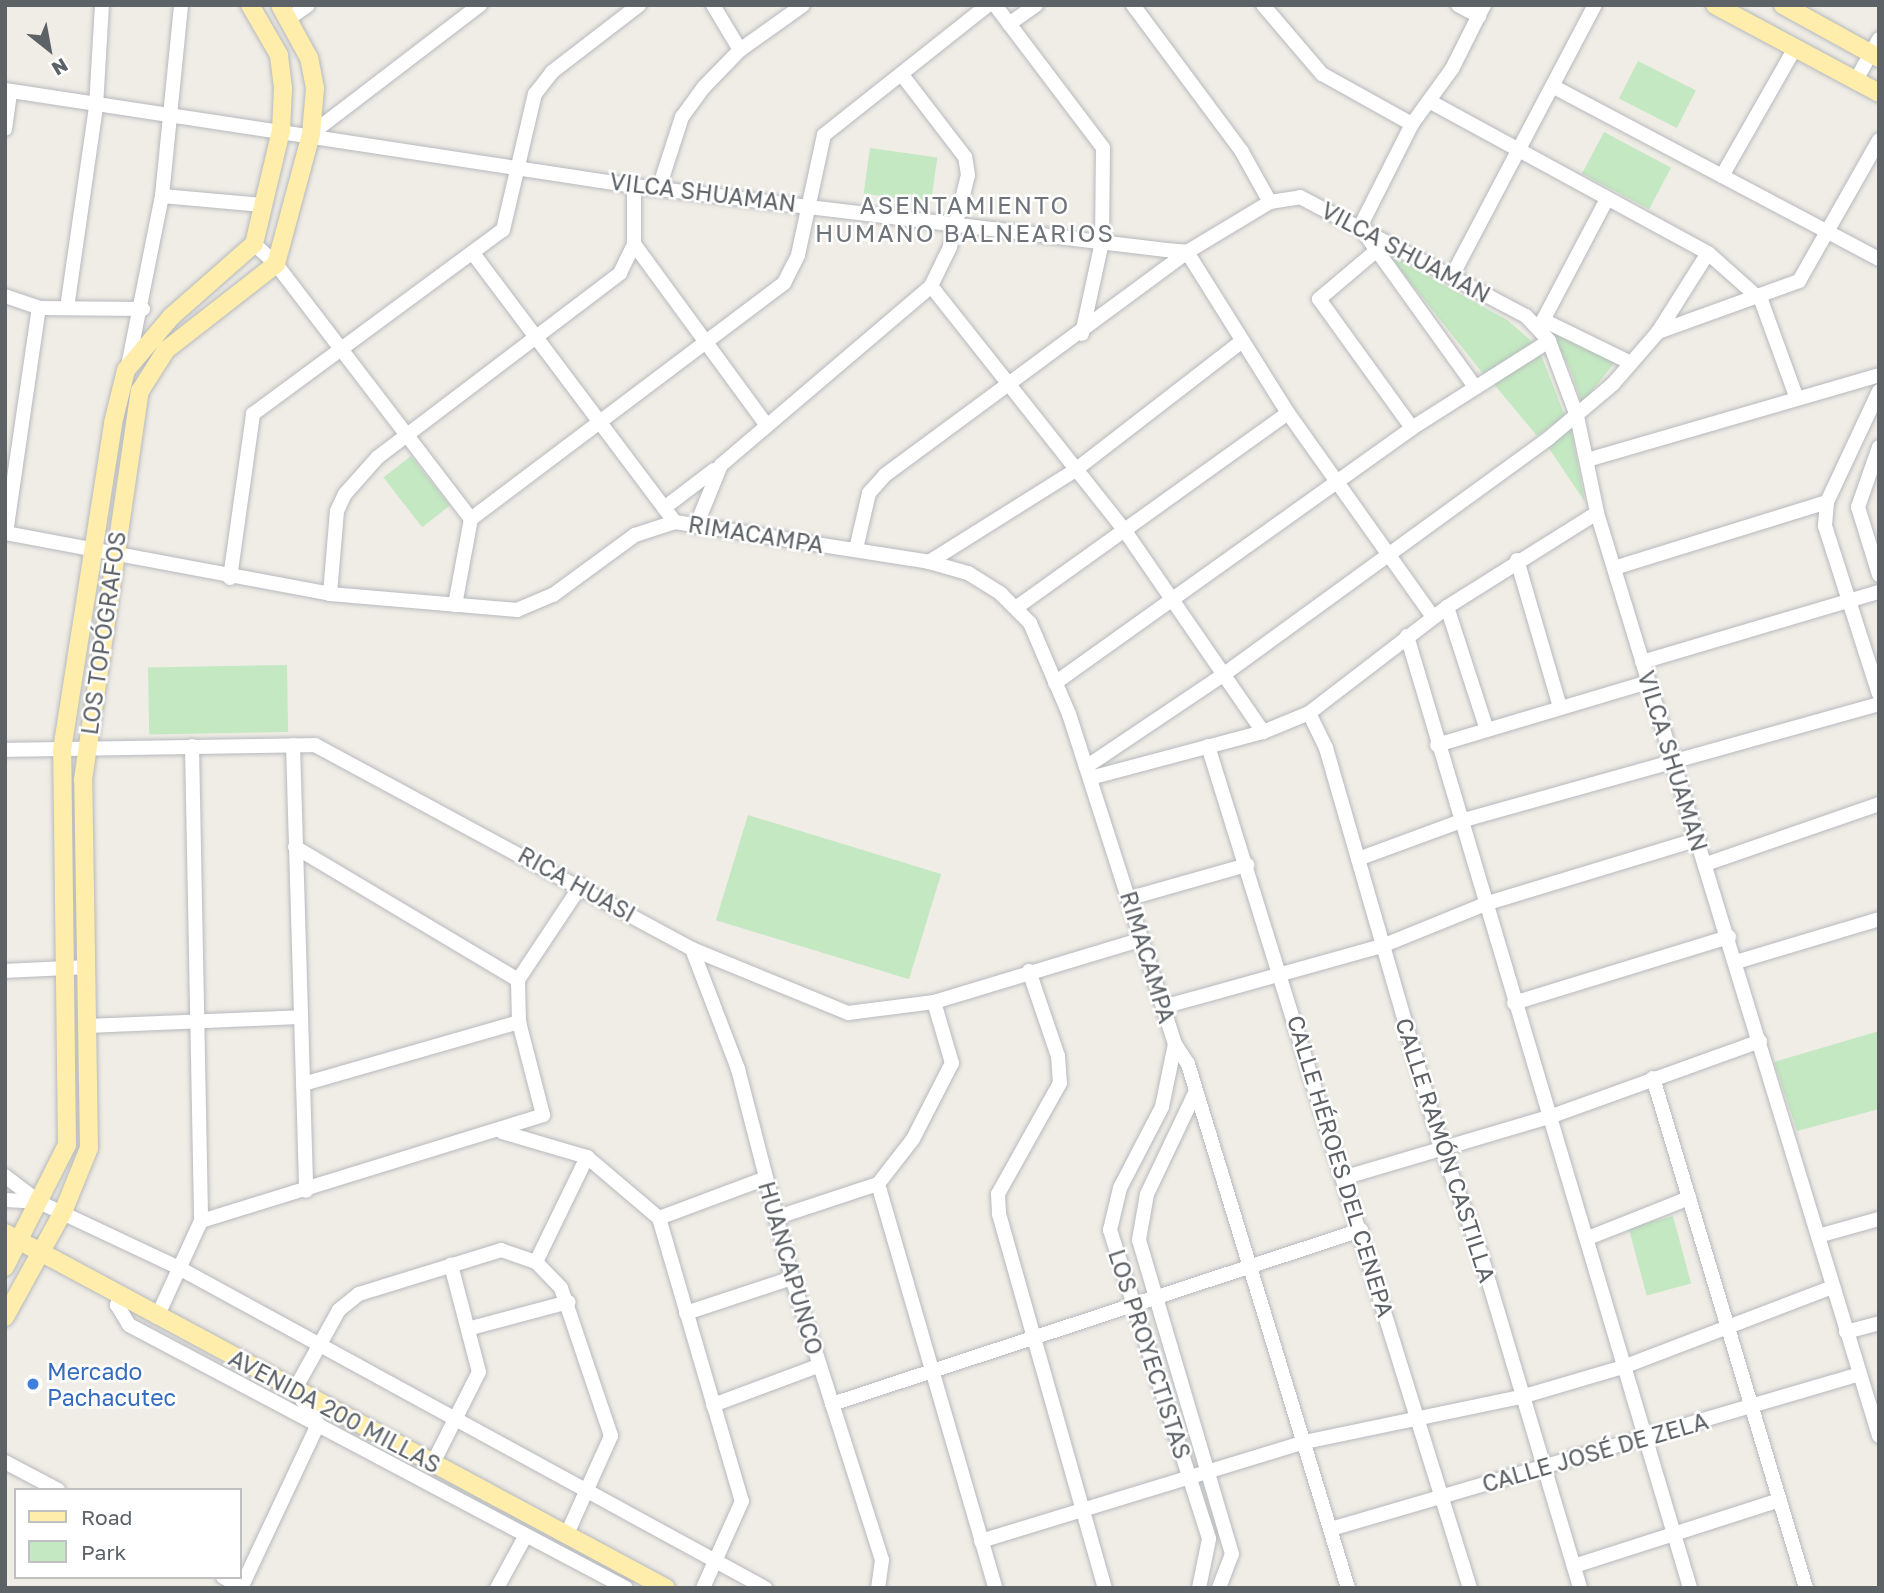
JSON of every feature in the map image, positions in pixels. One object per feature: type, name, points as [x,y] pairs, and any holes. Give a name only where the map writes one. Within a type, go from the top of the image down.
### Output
[{"type":"main road","points":[[250,5],[279,55],[281,131],[254,244]]},
{"type":"main road","points":[[1715,5],[1879,93]]},
{"type":"main road","points":[[1783,5],[1876,50]]},
{"type":"main road","points":[[276,264],[311,134],[315,88],[309,58],[284,12]]},
{"type":"main road","name":"LOS TOPÓGRAFOS","points":[[5,1267],[13,1237],[39,1202],[67,1145],[62,750],[92,550],[126,370],[172,316],[254,244]]},
{"type":"main road","name":"LOS TOPÓGRAFOS","points":[[5,1317],[63,1212],[89,1148],[88,750],[114,552],[141,391],[155,364],[276,264]]},
{"type":"main road","name":"AVENIDA 200 MILLAS","points":[[13,1237],[157,1317],[567,1534],[641,1582],[666,1588]]},
{"type":"street","points":[[67,309],[96,106],[102,5]]},
{"type":"street","points":[[126,370],[143,309],[162,196],[181,5]]},
{"type":"street","points":[[284,12],[308,5]]},
{"type":"street","points":[[311,134],[480,5]]},
{"type":"street","points":[[713,5],[740,50]]},
{"type":"street","points":[[659,188],[682,117],[740,50],[803,5]]},
{"type":"street","points":[[456,605],[471,519],[600,428],[705,342],[784,283],[798,255],[806,204],[824,135],[988,5]]},
{"type":"street","points":[[995,5],[1103,148],[1102,242],[1082,334]]},
{"type":"street","points":[[1009,24],[1036,5]]},
{"type":"street","points":[[1133,5],[1242,152],[1270,202]]},
{"type":"street","points":[[1263,5],[1322,74],[1412,124]]},
{"type":"street","points":[[1458,5],[1482,11],[1429,101],[1412,124],[1360,227],[1475,387]]},
{"type":"street","points":[[1452,276],[1556,88],[1595,5]]},
{"type":"street","points":[[230,578],[253,414],[475,256],[512,212],[527,111],[542,82],[632,7]]},
{"type":"street","points":[[1722,176],[1795,48]]},
{"type":"street","points":[[1856,80],[1876,50]]},
{"type":"street","points":[[664,508],[721,466],[765,423],[931,286],[956,225],[968,175],[965,157],[902,75]]},
{"type":"street","points":[[1556,88],[1879,259]]},
{"type":"street","points":[[5,129],[8,91]]},
{"type":"street","name":"VILCA SHUAMAN","points":[[8,91],[96,106],[311,134],[634,186],[806,204],[1187,252],[1270,202],[1300,197],[1541,324],[1577,416],[1597,513],[1878,1430]]},
{"type":"street","points":[[1429,101],[1708,253],[1761,300],[1797,399]]},
{"type":"street","points":[[1658,332],[1761,300],[1799,281],[1830,233],[1879,140]]},
{"type":"street","points":[[330,594],[341,502],[378,457],[605,289],[634,244],[634,186]]},
{"type":"street","points":[[162,196],[262,205]]},
{"type":"street","points":[[1607,199],[1541,324],[1631,363]]},
{"type":"street","points":[[254,244],[276,264],[345,351],[406,437],[471,519]]},
{"type":"street","points":[[634,244],[765,423]]},
{"type":"street","points":[[1377,250],[1319,299],[1412,428]]},
{"type":"street","points":[[856,549],[876,483],[1011,387],[1187,252],[1288,413],[1335,481],[1390,549],[1433,617]]},
{"type":"street","points":[[1088,772],[1223,676],[1390,549],[1577,416],[1658,332],[1708,253]]},
{"type":"street","points":[[475,256],[600,428],[675,522]]},
{"type":"street","points":[[931,286],[1074,471],[1125,531],[1263,732]]},
{"type":"street","points":[[5,296],[39,308],[143,309]]},
{"type":"street","points":[[6,533],[39,308]]},
{"type":"street","points":[[929,562],[1074,471],[1242,341]]},
{"type":"street","points":[[1055,683],[1335,481],[1412,428],[1549,341]]},
{"type":"street","points":[[1587,460],[1879,375]]},
{"type":"street","points":[[1879,391],[1827,502],[1825,526],[1879,694]]},
{"type":"street","points":[[1017,607],[1288,413]]},
{"type":"street","points":[[1879,447],[1858,507],[1879,575]]},
{"type":"street","points":[[696,526],[721,466]]},
{"type":"street","points":[[1614,568],[1827,502]]},
{"type":"street","points":[[1088,772],[1263,732],[1309,713],[1447,607],[1517,560],[1597,513]]},
{"type":"street","name":"RIMACAMPA","points":[[6,533],[114,552],[230,578],[330,594],[456,605],[532,606],[635,536],[675,522],[856,549],[929,562],[968,573],[1017,607],[1055,683],[1130,898],[1175,1044],[1196,1091],[1249,1270]]},
{"type":"street","points":[[1517,560],[1560,707]]},
{"type":"street","points":[[1643,662],[1879,592]]},
{"type":"street","points":[[1447,607],[1486,727]]},
{"type":"street","points":[[1407,636],[1437,745],[1464,820],[1514,1003],[1552,1116],[1623,1367],[1690,1588]]},
{"type":"street","points":[[1437,745],[1486,727],[1648,682]]},
{"type":"street","points":[[1358,859],[1464,820],[1879,704]]},
{"type":"street","name":"CALLE RAMÓN CASTILLA","points":[[1309,713],[1326,748],[1441,1146],[1580,1588]]},
{"type":"street","name":"RICA HUASI","points":[[5,750],[315,744],[366,768],[582,885],[692,949],[848,1013],[934,1002],[1029,971],[1143,939]]},
{"type":"street","points":[[293,745],[306,1191]]},
{"type":"street","points":[[157,1317],[201,1221],[200,1021],[192,746]]},
{"type":"street","name":"CALLE HÉROES DEL CENEPA","points":[[1208,746],[1346,1177],[1417,1415],[1445,1496],[1470,1588]]},
{"type":"street","points":[[1706,864],[1879,804]]},
{"type":"street","points":[[1163,1007],[1382,946],[1488,903],[1698,839]]},
{"type":"street","points":[[295,847],[518,980]]},
{"type":"street","points":[[1130,898],[1247,865]]},
{"type":"street","points":[[201,1221],[502,1132],[543,1115],[519,1022],[518,980],[582,885]]},
{"type":"street","points":[[1736,962],[1879,919]]},
{"type":"street","points":[[1514,1003],[1729,937]]},
{"type":"street","name":"HUANCAPUNCO","points":[[692,949],[738,1069],[792,1278],[882,1560],[878,1588]]},
{"type":"street","points":[[5,971],[87,967]]},
{"type":"street","points":[[1029,971],[1058,1056],[1060,1083],[998,1194],[1031,1339],[1105,1588]]},
{"type":"street","points":[[775,1218],[878,1184],[913,1139],[952,1063],[934,1002]]},
{"type":"street","points":[[88,1026],[299,1017]]},
{"type":"street","points":[[303,1084],[519,1022]]},
{"type":"street","points":[[1346,1177],[1441,1146],[1552,1116],[1653,1077],[1760,1041]]},
{"type":"street","name":"LOS PROYECTISTAS","points":[[1175,1044],[1162,1107],[1113,1209],[1110,1230],[1131,1305],[1209,1539],[1199,1588]]},
{"type":"street","points":[[1653,1077],[1807,1588]]},
{"type":"street","points":[[1196,1091],[1139,1217],[1139,1240],[1211,1472],[1232,1554],[1219,1588]]},
{"type":"street","points":[[502,1132],[587,1157],[659,1218],[743,1511],[703,1588]]},
{"type":"street","points":[[536,1262],[587,1157]]},
{"type":"street","points":[[5,1176],[39,1202],[179,1268],[456,1419],[589,1487],[765,1588]]},
{"type":"street","points":[[659,1218],[766,1178]]},
{"type":"street","points":[[878,1184],[995,1588]]},
{"type":"street","points":[[1588,1238],[1689,1198]]},
{"type":"street","points":[[5,1200],[39,1202]]},
{"type":"street","points":[[1818,1236],[1879,1219]]},
{"type":"street","points":[[832,1404],[932,1368],[1249,1270],[1361,1230]]},
{"type":"street","points":[[318,1424],[295,1389],[318,1343],[339,1310],[359,1294],[501,1250],[536,1262],[554,1275],[569,1302],[611,1436],[567,1534]]},
{"type":"street","points":[[433,1463],[479,1372],[471,1328],[451,1265]]},
{"type":"street","points":[[1249,1270],[1348,1588]]},
{"type":"street","points":[[686,1313],[792,1278]]},
{"type":"street","points":[[981,1541],[1304,1442],[1417,1415],[1521,1396],[1623,1367],[1731,1329],[1833,1287]]},
{"type":"street","points":[[121,1295],[117,1306],[129,1325],[626,1588]]},
{"type":"street","points":[[471,1328],[569,1302]]},
{"type":"street","points":[[1846,1332],[1879,1322]]},
{"type":"street","points":[[713,1405],[818,1366]]},
{"type":"street","name":"CALLE JOSÉ DE ZELA","points":[[1331,1529],[1860,1374]]},
{"type":"street","points":[[241,1587],[318,1424]]},
{"type":"street","points":[[5,1462],[54,1488]]},
{"type":"street","points":[[1574,1566],[1780,1500]]},
{"type":"street","points":[[498,1588],[526,1535]]},
{"type":"green space","points":[[1638,61],[1696,91],[1677,128],[1619,98]]},
{"type":"green space","points":[[1604,132],[1671,168],[1649,209],[1582,173]]},
{"type":"green space","points":[[870,148],[937,157],[931,203],[864,194]]},
{"type":"green space","points":[[1387,253],[1507,320],[1535,344],[1484,375]]},
{"type":"green space","points":[[1547,327],[1616,361],[1582,403],[1570,369]]},
{"type":"green space","points":[[1541,355],[1565,416],[1537,436],[1493,383]]},
{"type":"green space","points":[[1571,429],[1585,502],[1548,447]]},
{"type":"green space","points":[[411,456],[450,506],[422,527],[383,478]]},
{"type":"green space","points":[[287,665],[288,732],[149,734],[148,667]]},
{"type":"green space","points":[[748,815],[941,874],[909,979],[716,920]]},
{"type":"green space","points":[[1879,1031],[1879,1109],[1797,1131],[1774,1062]]},
{"type":"green space","points":[[1673,1216],[1691,1284],[1647,1296],[1629,1228]]},
{"type":"place","name":"Mercado Pachacutec","points":[[33,1384]]},
{"type":"district","name":"ASENTAMIENTO HUMANO BALNEARIOS","points":[[965,219]]}]
